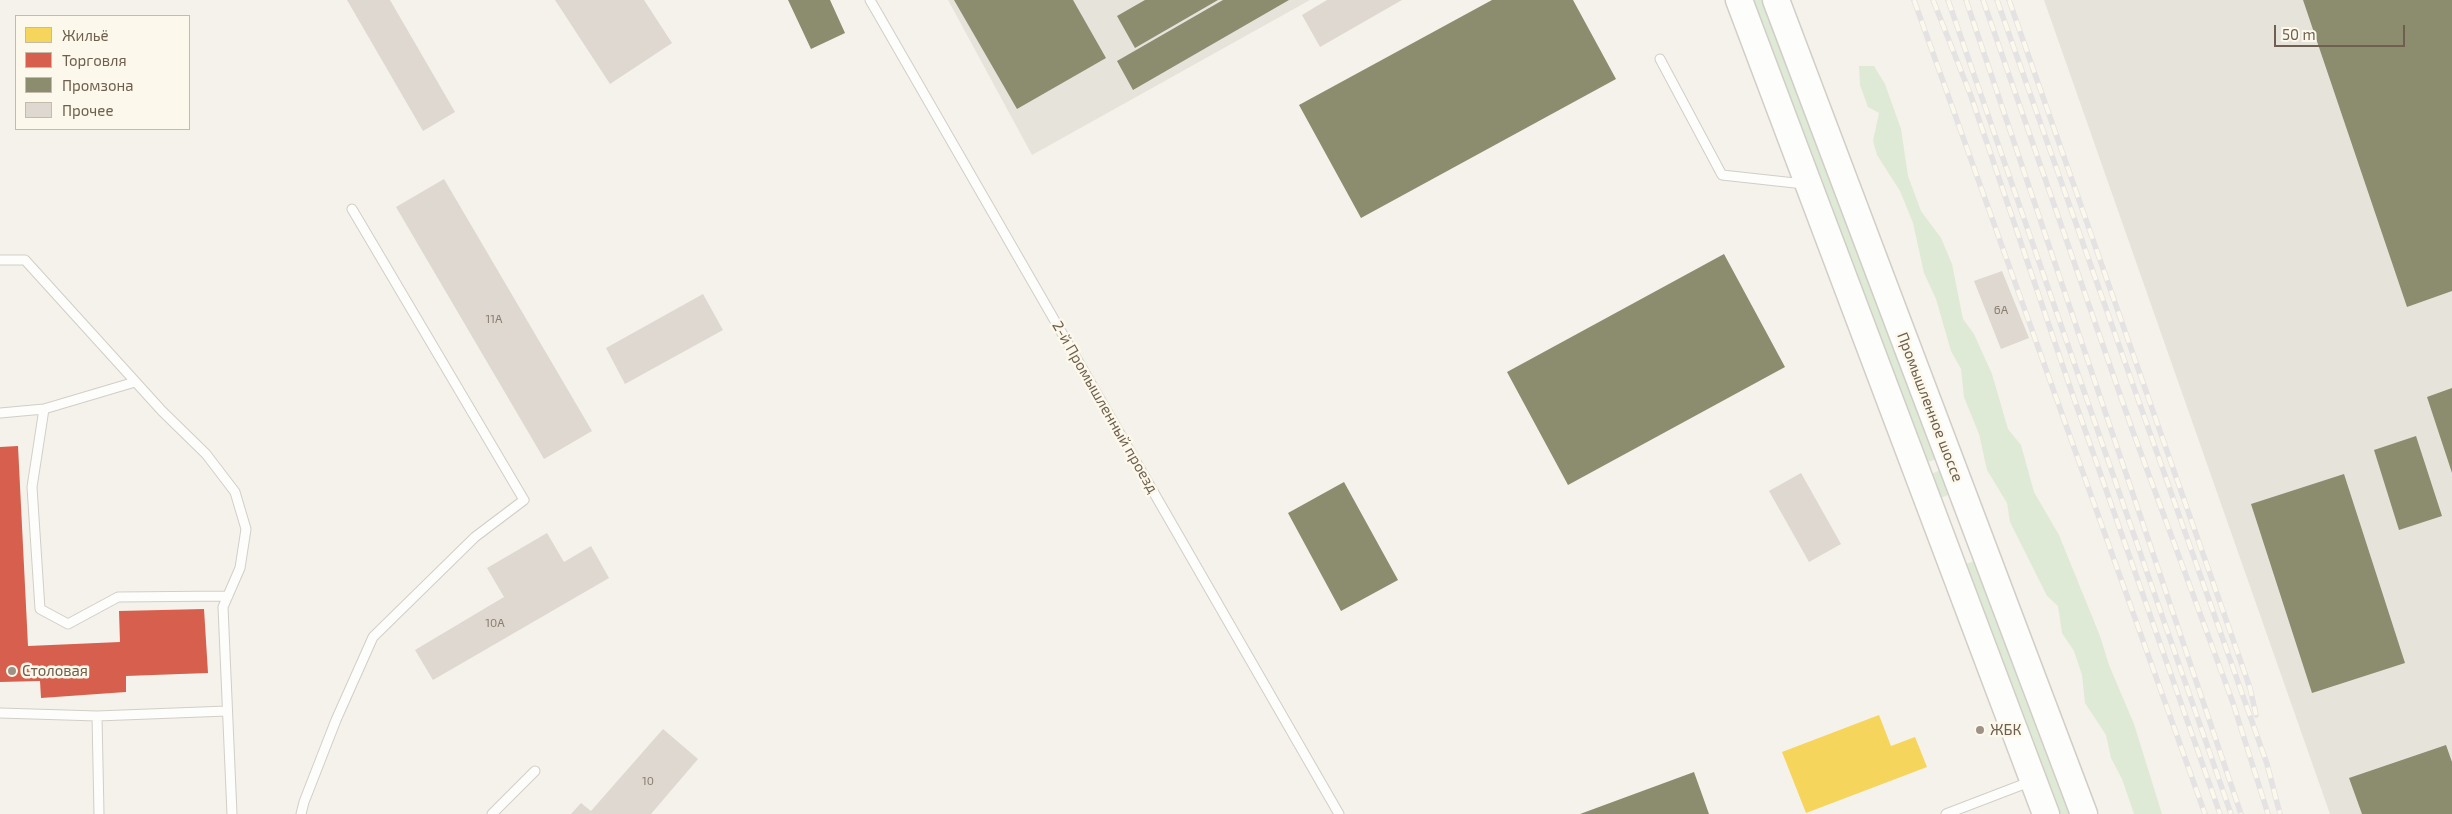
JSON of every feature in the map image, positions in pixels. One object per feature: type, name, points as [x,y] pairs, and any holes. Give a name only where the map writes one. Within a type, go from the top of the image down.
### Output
[{"type":"main road","points":[[1738,0],[2046,814]]},
{"type":"main road","name":"Промышленное шоссе","points":[[1776,0],[2084,814]]},
{"type":"main road","points":[[1940,531],[1973,518]]},
{"type":"lane","name":"2-й Промышленный проезд","points":[[870,0],[1339,814]]},
{"type":"lane","points":[[1660,59],[1722,175],[1809,184]]},
{"type":"lane","points":[[301,814],[336,720],[373,637],[476,538],[524,500],[352,209]]},
{"type":"lane","points":[[0,260],[25,260],[162,411],[206,454],[235,492],[246,529],[240,568],[223,607],[232,814]]},
{"type":"lane","points":[[0,413],[44,409],[136,382]]},
{"type":"lane","points":[[44,409],[32,487],[40,609],[68,624],[118,597],[228,596]]},
{"type":"lane","points":[[0,713],[98,716],[227,711]]},
{"type":"lane","points":[[98,716],[99,814]]},
{"type":"lane","points":[[492,814],[535,771]]},
{"type":"lane","points":[[1946,814],[2034,780]]},
{"type":"shaded area","points":[[948,0],[1310,0],[1032,155]]},
{"type":"shaded area","points":[[2044,0],[2452,0],[2452,814],[2330,814]]},
{"type":"green space","points":[[1751,0],[1765,0],[1939,458],[1925,463]]},
{"type":"green space","points":[[1859,66],[1874,66],[1885,84],[1901,129],[1908,176],[1921,211],[1941,238],[1952,264],[1963,319],[1974,334],[1992,374],[2008,429],[2021,445],[2034,492],[2059,535],[2100,636],[2109,665],[2134,724],[2162,814],[2134,814],[2122,779],[2111,758],[2106,735],[2085,703],[2082,675],[2074,651],[2062,633],[2058,606],[2047,596],[2010,522],[2007,503],[1987,470],[1979,434],[1964,397],[1961,369],[1951,351],[1936,299],[1924,273],[1913,223],[1900,191],[1877,155],[1873,141],[1879,113],[1868,107],[1860,85]]},
{"type":"green space","points":[[1943,469],[1953,493],[1938,499],[1929,475]]},
{"type":"green space","points":[[1977,560],[2073,814],[2058,814],[1963,565]]},
{"type":"building: Жильё","points":[[1879,715],[1891,746],[1915,737],[1927,767],[1806,813],[1782,752]]},
{"type":"building: Торговля","points":[[18,446],[28,646],[120,642],[119,611],[204,609],[208,673],[126,676],[126,692],[41,698],[40,681],[0,682],[0,447]]},
{"type":"building: Промзона","points":[[788,0],[830,0],[845,33],[811,49]]},
{"type":"building: Промзона","points":[[954,0],[1073,0],[1106,58],[1017,109]]},
{"type":"building: Промзона","points":[[1145,0],[1218,0],[1135,48],[1117,16]]},
{"type":"building: Промзона","points":[[1223,0],[1289,0],[1133,90],[1117,61]]},
{"type":"building: Промзона","points":[[1492,0],[1573,0],[1616,79],[1361,218],[1299,105]]},
{"type":"building: Промзона","points":[[2303,0],[2452,0],[2452,291],[2407,307]]},
{"type":"building: Промзона","points":[[1724,254],[1785,367],[1568,485],[1507,372]]},
{"type":"building: Промзона","points":[[2452,388],[2452,473],[2427,397]]},
{"type":"building: Промзона","points":[[2416,436],[2442,516],[2399,530],[2374,450]]},
{"type":"building: Промзона","points":[[2344,474],[2405,663],[2312,693],[2251,504]]},
{"type":"building: Промзона","points":[[1344,482],[1398,580],[1341,611],[1288,513]]},
{"type":"building: Промзона","points":[[2446,745],[2452,762],[2452,814],[2362,814],[2349,778]]},
{"type":"building: Промзона","points":[[1694,772],[1709,814],[1580,814]]},
{"type":"building: Прочее","points":[[347,0],[390,0],[455,112],[423,131]]},
{"type":"building: Прочее","points":[[555,0],[644,0],[672,43],[610,84]]},
{"type":"building: Прочее","points":[[1327,0],[1402,0],[1320,47],[1302,15]]},
{"type":"building: Прочее","points":[[444,179],[592,431],[544,459],[396,207]]},
{"type":"building: Прочее","points":[[2002,271],[2029,338],[2001,349],[1974,281]]},
{"type":"building: Прочее","points":[[703,294],[723,330],[625,384],[606,348]]},
{"type":"building: Прочее","points":[[1801,473],[1841,544],[1809,562],[1769,491]]},
{"type":"building: Прочее","points":[[547,533],[564,562],[591,546],[609,578],[433,680],[415,650],[504,597],[487,568]]},
{"type":"building: Прочее","points":[[663,729],[698,759],[651,814],[571,814],[581,803],[591,811]]},
{"type":"railway","points":[[1914,0],[2205,814]]},
{"type":"railway","points":[[1933,0],[1971,96],[2071,390],[2220,814]]},
{"type":"railway","points":[[1948,0],[2231,814]]},
{"type":"railway","points":[[1966,0],[2241,814]]},
{"type":"railway","points":[[1983,0],[2132,429],[2233,703],[2268,814]]},
{"type":"railway","points":[[1997,0],[2267,764],[2280,814]]},
{"type":"railway","points":[[2009,0],[2250,688],[2256,715]]},
{"type":"place","name":"Столовая","points":[[12,671]]},
{"type":"place","name":"ЖБК","points":[[1980,730]]}]
